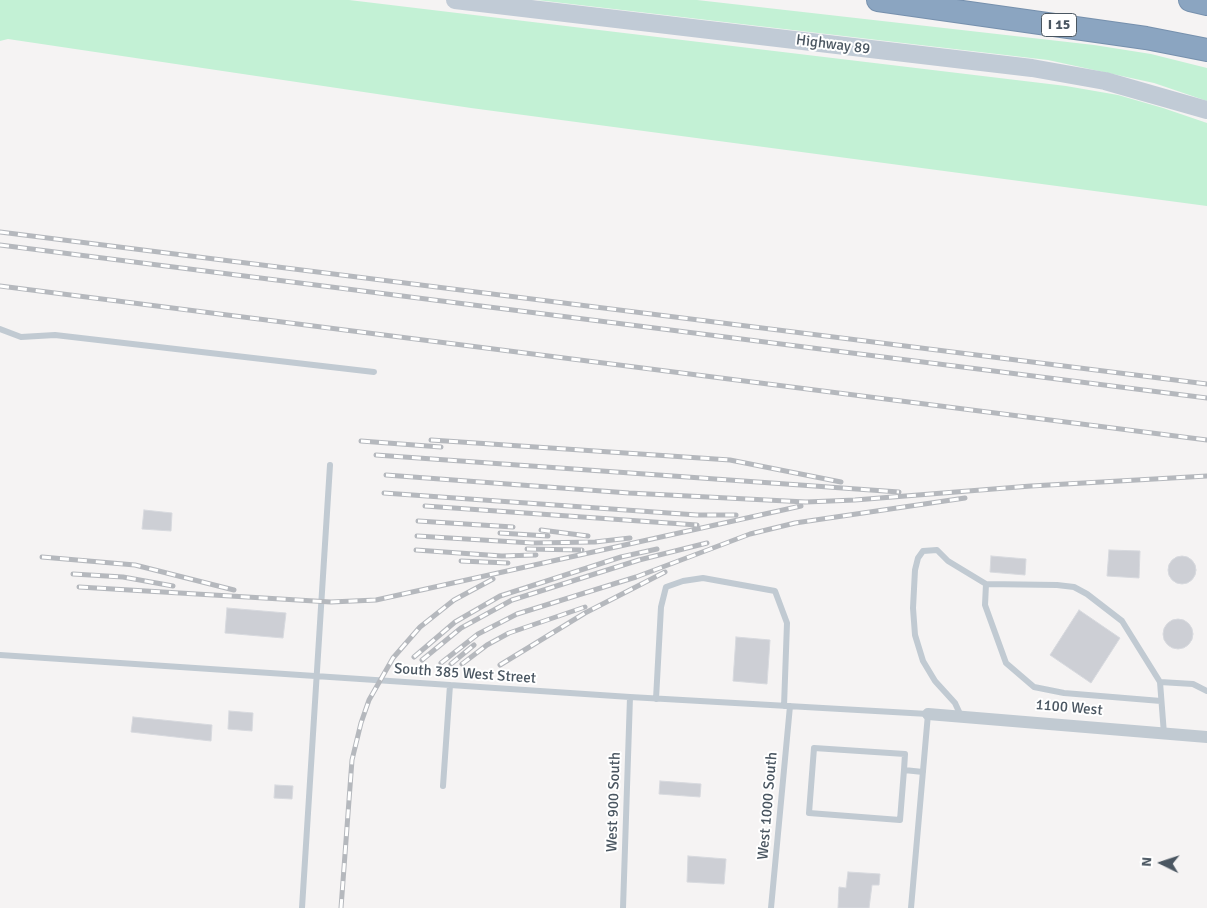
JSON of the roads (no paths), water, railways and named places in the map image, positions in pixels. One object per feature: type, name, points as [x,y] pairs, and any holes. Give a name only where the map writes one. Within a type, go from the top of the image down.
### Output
[{"type":"highway","name":"I 15","points":[[878,0],[1146,38],[1207,50]]},
{"type":"highway","points":[[1190,0],[1207,4]]},
{"type":"main road","name":"Highway 89","points":[[455,0],[1040,70],[1126,86],[1207,110]]},
{"type":"street","name":"1100 West","points":[[928,714],[1207,737]]},
{"type":"lane","points":[[0,329],[21,337],[55,335],[374,372]]},
{"type":"lane","points":[[302,908],[330,465]]},
{"type":"lane","points":[[961,716],[955,703],[934,681],[923,661],[915,635],[913,608],[915,570],[918,558],[924,551],[938,550],[948,561],[986,584],[1057,585],[1074,587],[1087,594],[1122,621],[1160,682],[1164,734]]},
{"type":"lane","name":"West 1000 South","points":[[656,698],[662,607],[666,587],[683,581],[702,578],[775,591],[787,623],[787,706],[771,908]]},
{"type":"lane","points":[[986,584],[985,605],[1006,663],[1034,687],[1064,693],[1161,701]]},
{"type":"lane","name":"South 385 West Street","points":[[0,656],[630,697],[928,714]]},
{"type":"lane","points":[[1160,682],[1193,684],[1207,691]]},
{"type":"lane","points":[[443,786],[450,685]]},
{"type":"lane","name":"West 900 South","points":[[623,908],[630,697]]},
{"type":"lane","points":[[912,908],[928,714]]},
{"type":"lane","points":[[814,748],[905,754],[904,770],[900,820],[809,813],[814,748]]},
{"type":"lane","points":[[904,770],[923,772]]},
{"type":"railway","points":[[0,232],[1207,384]]},
{"type":"railway","points":[[0,245],[1207,398]]},
{"type":"railway","points":[[0,286],[1207,440]]},
{"type":"railway","points":[[431,440],[730,460],[841,482]]},
{"type":"railway","points":[[361,441],[441,447]]},
{"type":"railway","points":[[376,455],[899,492]]},
{"type":"railway","points":[[386,475],[629,493],[806,502],[1207,476]]},
{"type":"railway","points":[[384,493],[697,515],[736,515]]},
{"type":"railway","points":[[441,663],[478,634],[517,614],[636,577],[750,534],[795,523],[965,498]]},
{"type":"railway","points":[[425,506],[697,525]]},
{"type":"railway","points":[[79,587],[331,602],[376,600],[801,506]]},
{"type":"railway","points":[[418,521],[513,527]]},
{"type":"railway","points":[[541,530],[588,536]]},
{"type":"railway","points":[[500,533],[548,536]]},
{"type":"railway","points":[[417,536],[532,543],[595,542],[630,538]]},
{"type":"railway","points":[[422,660],[461,628],[512,600],[639,560],[707,543]]},
{"type":"railway","points":[[527,549],[582,550]]},
{"type":"railway","points":[[414,657],[455,622],[500,596],[621,557],[657,549]]},
{"type":"railway","points":[[416,550],[502,556],[536,555]]},
{"type":"railway","points":[[42,557],[135,565],[234,590]]},
{"type":"railway","points":[[461,561],[508,563]]},
{"type":"railway","points":[[500,665],[585,613],[665,572]]},
{"type":"railway","points":[[73,574],[123,577],[173,586]]},
{"type":"railway","points":[[341,908],[352,760],[369,700],[393,658],[420,627],[454,600],[493,579]]},
{"type":"railway","points":[[462,664],[487,645],[509,633],[585,607]]},
{"type":"railway","points":[[451,664],[474,645]]}]
